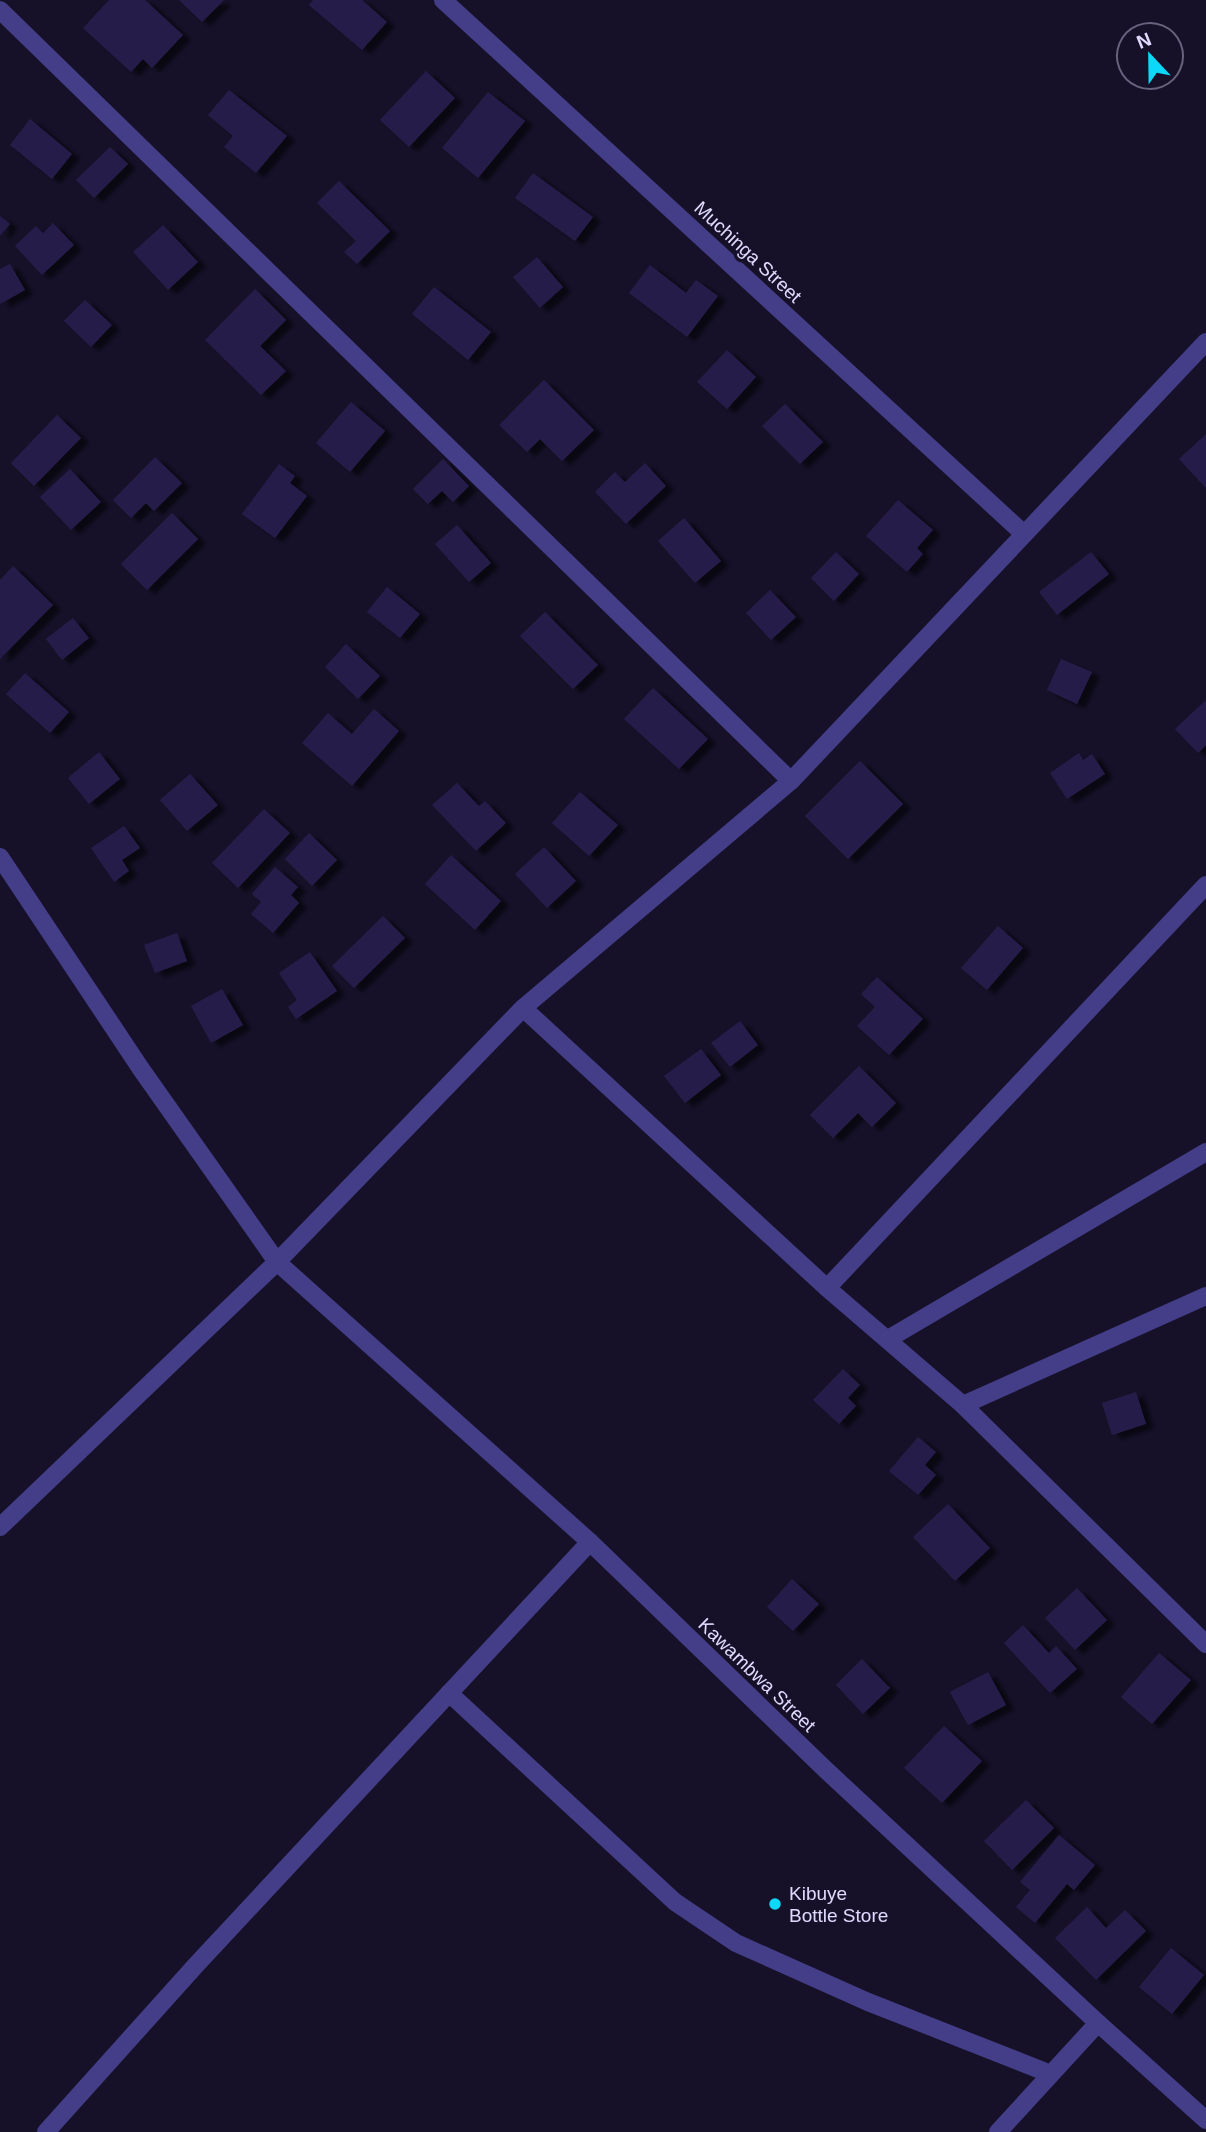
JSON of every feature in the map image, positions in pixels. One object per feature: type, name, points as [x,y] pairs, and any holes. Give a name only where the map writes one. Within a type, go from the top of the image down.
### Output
[{"type":"street","name":"Muchinga Street","points":[[443,0],[1024,534]]},
{"type":"street","points":[[0,10],[791,781]]},
{"type":"street","points":[[0,1527],[277,1262],[523,1008],[791,781],[1206,342]]},
{"type":"street","name":"Kawambwa Street","points":[[0,857],[141,1069],[277,1262],[590,1542],[837,1781],[1206,2120]]},
{"type":"street","points":[[827,1288],[1206,885]]},
{"type":"street","points":[[523,1008],[827,1288],[963,1405],[1206,1644]]},
{"type":"street","points":[[888,1339],[1206,1152]]},
{"type":"street","points":[[963,1405],[1206,1296]]},
{"type":"street","points":[[46,2132],[195,1965],[590,1542]]},
{"type":"street","points":[[449,1693],[675,1902],[736,1943],[868,2002],[1051,2074]]},
{"type":"street","points":[[998,2132],[1098,2023]]},
{"type":"building","points":[[109,0],[145,0],[183,35],[152,68],[143,59],[131,72],[83,28]]},
{"type":"building","points":[[179,0],[224,0],[202,22]]},
{"type":"building","points":[[313,0],[362,0],[387,22],[362,50],[309,5]]},
{"type":"building","points":[[426,71],[455,98],[409,147],[380,120]]},
{"type":"building","points":[[229,90],[287,136],[256,173],[224,147],[233,136],[208,115]]},
{"type":"building","points":[[488,92],[525,121],[478,178],[442,148]]},
{"type":"building","points":[[30,119],[72,154],[52,179],[10,145]]},
{"type":"building","points":[[110,147],[128,164],[94,198],[76,180]]},
{"type":"building","points":[[533,173],[593,217],[575,241],[515,198]]},
{"type":"building","points":[[339,181],[390,231],[357,264],[344,252],[356,241],[317,203]]},
{"type":"building","points":[[0,216],[10,224],[0,236]]},
{"type":"building","points":[[53,223],[74,245],[42,275],[15,246],[36,226],[43,233]]},
{"type":"building","points":[[163,225],[198,262],[168,290],[133,252]]},
{"type":"building","points":[[537,257],[563,287],[540,308],[513,277]]},
{"type":"building","points":[[10,264],[25,290],[0,304],[0,269]]},
{"type":"building","points":[[650,265],[686,293],[696,280],[718,296],[687,337],[629,293]]},
{"type":"building","points":[[434,287],[491,332],[468,360],[412,314]]},
{"type":"building","points":[[255,289],[286,320],[260,346],[286,371],[261,395],[205,340]]},
{"type":"building","points":[[85,300],[112,325],[91,347],[64,321]]},
{"type":"building","points":[[727,350],[756,377],[727,409],[697,382]]},
{"type":"building","points":[[544,380],[594,430],[562,461],[540,439],[527,452],[499,425]]},
{"type":"building","points":[[351,402],[385,431],[350,472],[316,443]]},
{"type":"building","points":[[785,404],[823,442],[800,464],[762,426]]},
{"type":"building","points":[[57,415],[81,438],[34,486],[11,463]]},
{"type":"building","points":[[1206,434],[1206,488],[1179,459]]},
{"type":"building","points":[[155,457],[182,483],[154,511],[146,503],[131,518],[113,500]]},
{"type":"building","points":[[443,459],[469,486],[453,502],[442,491],[428,504],[413,489]]},
{"type":"building","points":[[645,463],[666,486],[626,524],[595,492],[615,472],[625,482]]},
{"type":"building","points":[[279,464],[295,476],[290,483],[307,496],[275,538],[242,514]]},
{"type":"building","points":[[70,469],[101,502],[71,530],[40,497]]},
{"type":"building","points":[[898,500],[933,530],[917,548],[923,554],[907,572],[866,536]]},
{"type":"building","points":[[172,513],[198,539],[147,590],[121,564]]},
{"type":"building","points":[[684,518],[721,561],[695,583],[658,541]]},
{"type":"building","points":[[457,525],[491,563],[469,582],[435,544]]},
{"type":"building","points":[[836,552],[859,574],[834,601],[811,578]]},
{"type":"building","points":[[1091,552],[1109,574],[1057,615],[1039,592]]},
{"type":"building","points":[[13,566],[53,605],[0,659],[0,580]]},
{"type":"building","points":[[387,587],[420,614],[400,638],[367,612]]},
{"type":"building","points":[[770,590],[796,617],[771,640],[746,613]]},
{"type":"building","points":[[545,612],[598,665],[573,689],[520,636]]},
{"type":"building","points":[[73,618],[89,638],[62,660],[46,639]]},
{"type":"building","points":[[346,644],[380,676],[358,699],[325,667]]},
{"type":"building","points":[[1061,659],[1092,672],[1077,704],[1047,690]]},
{"type":"building","points":[[25,673],[69,712],[50,733],[6,694]]},
{"type":"building","points":[[653,688],[708,739],[679,769],[624,719]]},
{"type":"building","points":[[1206,700],[1206,745],[1198,753],[1175,729]]},
{"type":"building","points":[[374,709],[399,731],[352,786],[302,743],[328,713],[352,734]]},
{"type":"building","points":[[99,752],[120,779],[89,804],[68,778]]},
{"type":"building","points":[[1079,753],[1083,760],[1092,754],[1105,774],[1067,799],[1050,773]]},
{"type":"building","points":[[860,761],[903,804],[848,859],[805,816]]},
{"type":"building","points":[[190,774],[218,805],[187,831],[160,800]]},
{"type":"building","points":[[457,783],[479,806],[485,801],[506,823],[476,851],[432,805]]},
{"type":"building","points":[[580,792],[618,825],[589,856],[552,823]]},
{"type":"building","points":[[264,809],[290,833],[238,888],[212,863]]},
{"type":"building","points":[[124,826],[140,848],[122,860],[129,871],[114,882],[91,848]]},
{"type":"building","points":[[309,833],[337,860],[312,886],[285,859]]},
{"type":"building","points":[[544,847],[576,881],[547,908],[515,874]]},
{"type":"building","points":[[451,855],[501,901],[475,930],[425,884]]},
{"type":"building","points":[[275,867],[298,887],[291,895],[299,903],[273,933],[251,914],[261,902],[252,894]]},
{"type":"building","points":[[383,916],[405,938],[354,988],[332,966]]},
{"type":"building","points":[[998,926],[1023,948],[987,990],[961,968]]},
{"type":"building","points":[[177,933],[187,961],[155,973],[144,945]]},
{"type":"building","points":[[310,952],[337,991],[296,1019],[288,1007],[297,1000],[279,973]]},
{"type":"building","points":[[877,977],[923,1019],[889,1055],[857,1026],[875,1007],[861,994]]},
{"type":"building","points":[[222,989],[243,1025],[211,1043],[191,1006]]},
{"type":"building","points":[[740,1021],[758,1045],[730,1067],[711,1043]]},
{"type":"building","points":[[701,1049],[721,1075],[685,1103],[664,1076]]},
{"type":"building","points":[[859,1066],[896,1103],[872,1127],[858,1113],[833,1138],[810,1115]]},
{"type":"building","points":[[843,1369],[860,1385],[848,1398],[856,1406],[839,1424],[813,1400]]},
{"type":"building","points":[[1136,1392],[1146,1424],[1112,1435],[1102,1403]]},
{"type":"building","points":[[918,1437],[936,1452],[925,1465],[936,1475],[918,1495],[889,1471]]},
{"type":"building","points":[[948,1504],[990,1548],[955,1581],[913,1537]]},
{"type":"building","points":[[792,1579],[819,1604],[793,1631],[767,1607]]},
{"type":"building","points":[[1077,1588],[1107,1620],[1075,1650],[1045,1618]]},
{"type":"building","points":[[1023,1625],[1049,1653],[1056,1646],[1077,1669],[1050,1693],[1004,1643]]},
{"type":"building","points":[[1159,1653],[1191,1680],[1152,1724],[1121,1697]]},
{"type":"building","points":[[862,1659],[890,1688],[863,1714],[836,1685]]},
{"type":"building","points":[[988,1672],[1006,1705],[968,1725],[950,1692]]},
{"type":"building","points":[[944,1726],[982,1761],[942,1803],[904,1768]]},
{"type":"building","points":[[1026,1800],[1054,1828],[1012,1870],[984,1841]]},
{"type":"building","points":[[1059,1835],[1095,1865],[1074,1890],[1067,1884],[1035,1923],[1016,1907],[1030,1890],[1020,1882]]},
{"type":"building","points":[[1087,1907],[1106,1928],[1125,1910],[1146,1931],[1096,1980],[1055,1938]]},
{"type":"building","points":[[1171,1948],[1204,1975],[1172,2014],[1139,1987]]},
{"type":"place","name":"Kibuye Bottle Store","points":[[775,1904]]}]
